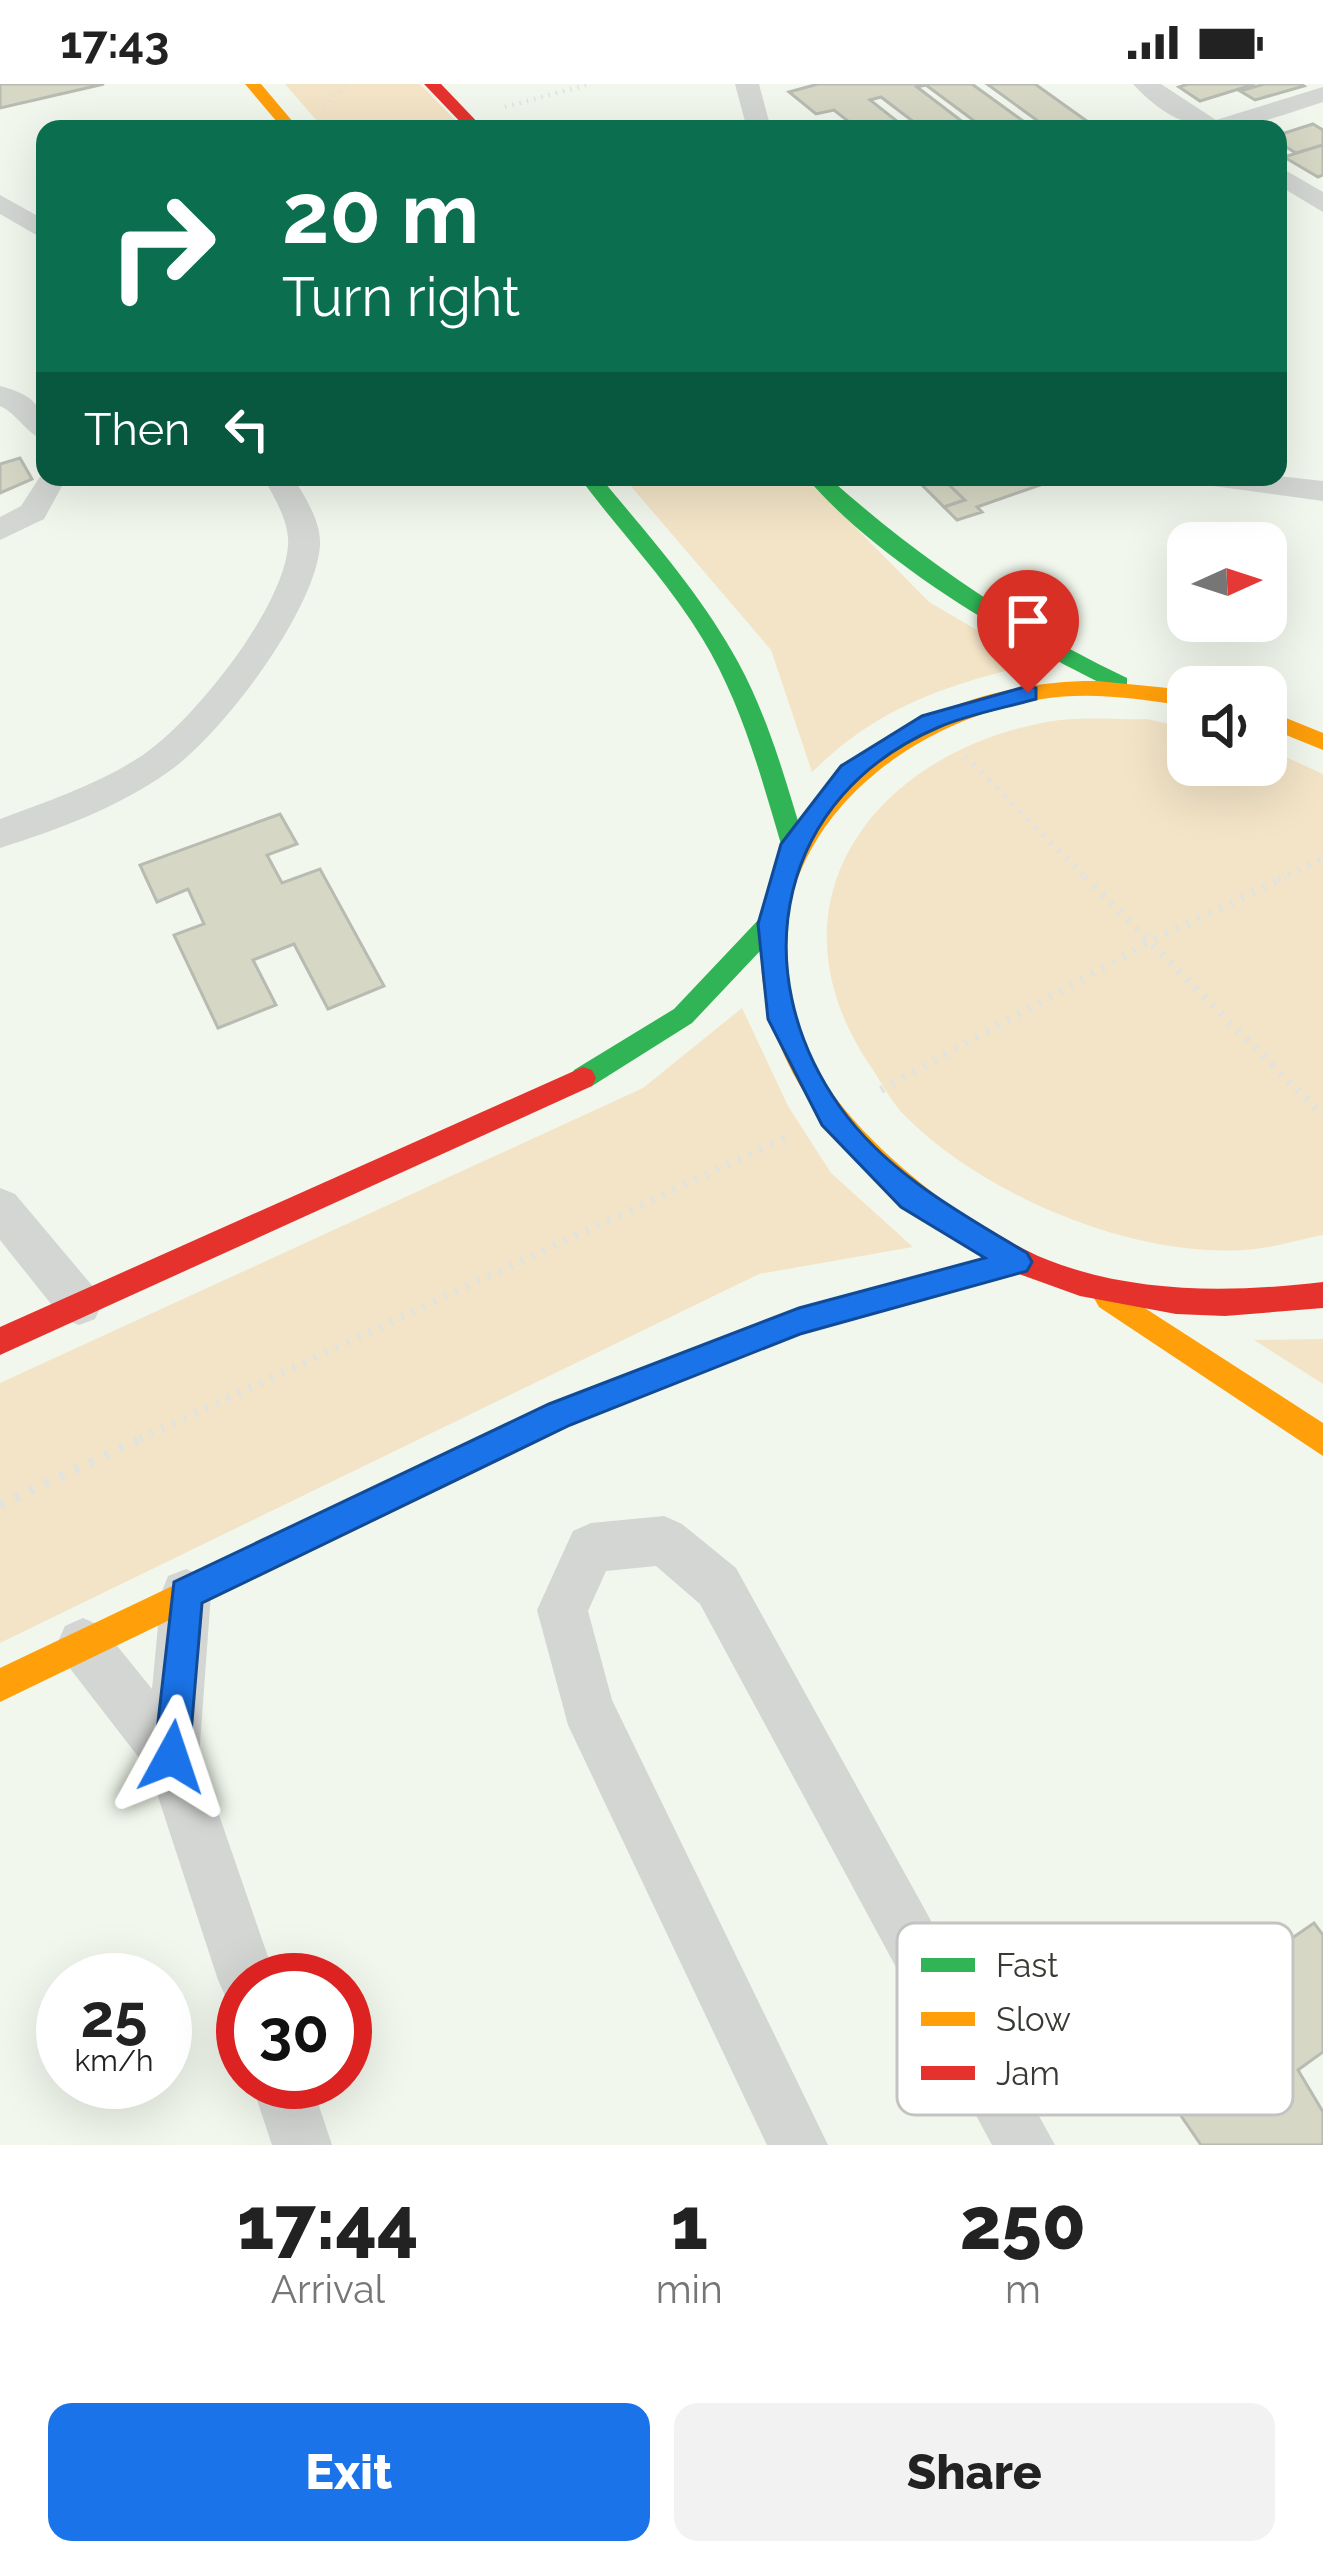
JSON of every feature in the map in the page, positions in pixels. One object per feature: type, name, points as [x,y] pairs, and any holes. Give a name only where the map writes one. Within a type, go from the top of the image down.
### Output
[{"type":"main road","points":[[253,84],[283,120]]},
{"type":"main road","points":[[432,84],[484,120]]},
{"type":"main road","points":[[596,486],[665,571],[725,659],[761,737],[793,844]]},
{"type":"main road","points":[[826,486],[932,582],[1029,641],[1136,690]]},
{"type":"main road","points":[[1167,695],[1136,690],[1028,693],[930,721],[849,772],[793,844],[770,924],[781,1019],[831,1117],[911,1198],[1017,1262],[1099,1291],[1268,1309],[1323,1295]]},
{"type":"main road","points":[[1287,727],[1323,742]]},
{"type":"main road","points":[[0,1341],[589,1076],[683,1016],[770,924]]},
{"type":"main road","points":[[0,1685],[560,1414],[799,1321],[1017,1262]]},
{"type":"main road","points":[[1099,1291],[1323,1441]]},
{"type":"street","points":[[747,84],[757,120]]},
{"type":"street","points":[[1144,84],[1200,120]]},
{"type":"street","points":[[1242,120],[1323,94]]},
{"type":"street","points":[[1287,180],[1323,204]]},
{"type":"street","points":[[0,203],[36,226]]},
{"type":"street","points":[[0,395],[26,407],[36,420]]},
{"type":"street","points":[[0,530],[32,512],[47,486]]},
{"type":"street","points":[[0,834],[99,796],[178,748],[247,662],[299,570],[304,543],[282,486]]},
{"type":"street","points":[[1284,486],[1323,491]]},
{"type":"street","points":[[1287,721],[1323,719]]},
{"type":"street","points":[[0,1207],[80,1304]]},
{"type":"street","points":[[798,2145],[587,1706],[562,1610],[591,1548],[664,1541],[718,1586],[903,1923]]},
{"type":"street","points":[[172,1757],[186,1594]]},
{"type":"street","points":[[83,1644],[172,1757],[238,1953]]},
{"type":"street","points":[[290,2109],[302,2145]]},
{"type":"street","points":[[1009,2115],[1025,2145]]},
{"type":"path","points":[[484,120],[590,84]]},
{"type":"path","points":[[930,721],[1323,1116]]},
{"type":"path","points":[[0,1504],[831,1117],[1150,941],[1323,858]]},
{"type":"shaded area","points":[[285,84],[420,84],[455,120],[316,120]]},
{"type":"shaded area","points":[[631,486],[815,486],[929,602],[1035,664],[915,701],[863,730],[812,772],[771,650]]},
{"type":"shaded area","points":[[1047,722],[1167,723],[1167,786],[1287,786],[1287,758],[1323,774],[1323,1235],[1253,1249],[1199,1249],[1107,1232],[1017,1195],[938,1145],[905,1116],[869,1064],[839,1004],[827,947],[833,893],[853,844],[887,801],[931,766],[986,739]]},
{"type":"shaded area","points":[[742,1008],[788,1106],[831,1173],[913,1247],[759,1274],[0,1643],[0,1383],[643,1088]]},
{"type":"shaded area","points":[[1323,1339],[1323,1384],[1254,1340]]},
{"type":"building","points":[[0,84],[104,84],[0,108]]},
{"type":"building","points":[[818,84],[972,84],[1022,120],[973,120],[926,85],[917,87],[960,120],[911,120],[881,97],[870,100],[896,120],[847,120],[834,110],[816,114],[789,92]]},
{"type":"building","points":[[987,84],[1035,84],[1085,120],[1037,120]]},
{"type":"building","points":[[1255,84],[1200,101],[1179,87]]},
{"type":"building","points":[[1264,84],[1304,86],[1255,100],[1240,91]]},
{"type":"building","points":[[1313,124],[1323,130],[1323,145],[1296,153],[1287,148],[1287,132]]},
{"type":"building","points":[[1323,145],[1323,175],[1318,177],[1287,156]]},
{"type":"building","points":[[20,458],[32,479],[0,493],[0,464]]},
{"type":"building","points":[[923,486],[950,486],[965,500],[944,507]]},
{"type":"building","points":[[950,486],[1037,486],[977,507],[982,512],[957,520],[944,507],[965,500]]},
{"type":"building","points":[[280,814],[297,844],[267,855],[282,883],[320,869],[384,986],[328,1009],[294,944],[253,960],[276,1005],[218,1028],[174,935],[204,924],[188,889],[157,902],[140,865]]},
{"type":"building","points":[[1314,1923],[1323,1935],[1323,2052],[1298,2070],[1323,2112],[1323,2145],[1201,2145],[1180,2115],[1293,2115],[1293,1937]]},
{"type":"traffic: fast","points":[[596,486],[680,589],[727,662],[756,728],[793,844]]},
{"type":"traffic: fast","points":[[826,486],[959,592],[1036,641],[1119,683]]},
{"type":"traffic: fast","points":[[583,1078],[683,1016],[770,924]]},
{"type":"traffic: slow","points":[[253,84],[283,120]]},
{"type":"traffic: slow","points":[[947,1220],[851,1135],[813,1084],[784,1026],[770,963],[775,904],[796,850],[830,802],[874,761],[926,728],[983,704],[1042,691],[1079,689],[1167,695]]},
{"type":"traffic: slow","points":[[1287,727],[1323,742]]},
{"type":"traffic: slow","points":[[1109,1298],[1323,1441]]},
{"type":"traffic: slow","points":[[0,1685],[570,1411]]},
{"type":"traffic: jam","points":[[432,84],[467,120]]},
{"type":"traffic: jam","points":[[0,1341],[583,1078]]},
{"type":"traffic: jam","points":[[947,1220],[1033,1267],[1127,1294],[1225,1303],[1323,1295]]},
{"type":"traffic: jam","points":[[570,1411],[799,1321],[1017,1262]]},
{"type":"route","points":[[172,1757],[186,1594],[560,1414],[799,1321],[1017,1262],[911,1198],[831,1117],[781,1019],[770,924],[793,844],[849,772],[930,721],[1028,693]]}]
